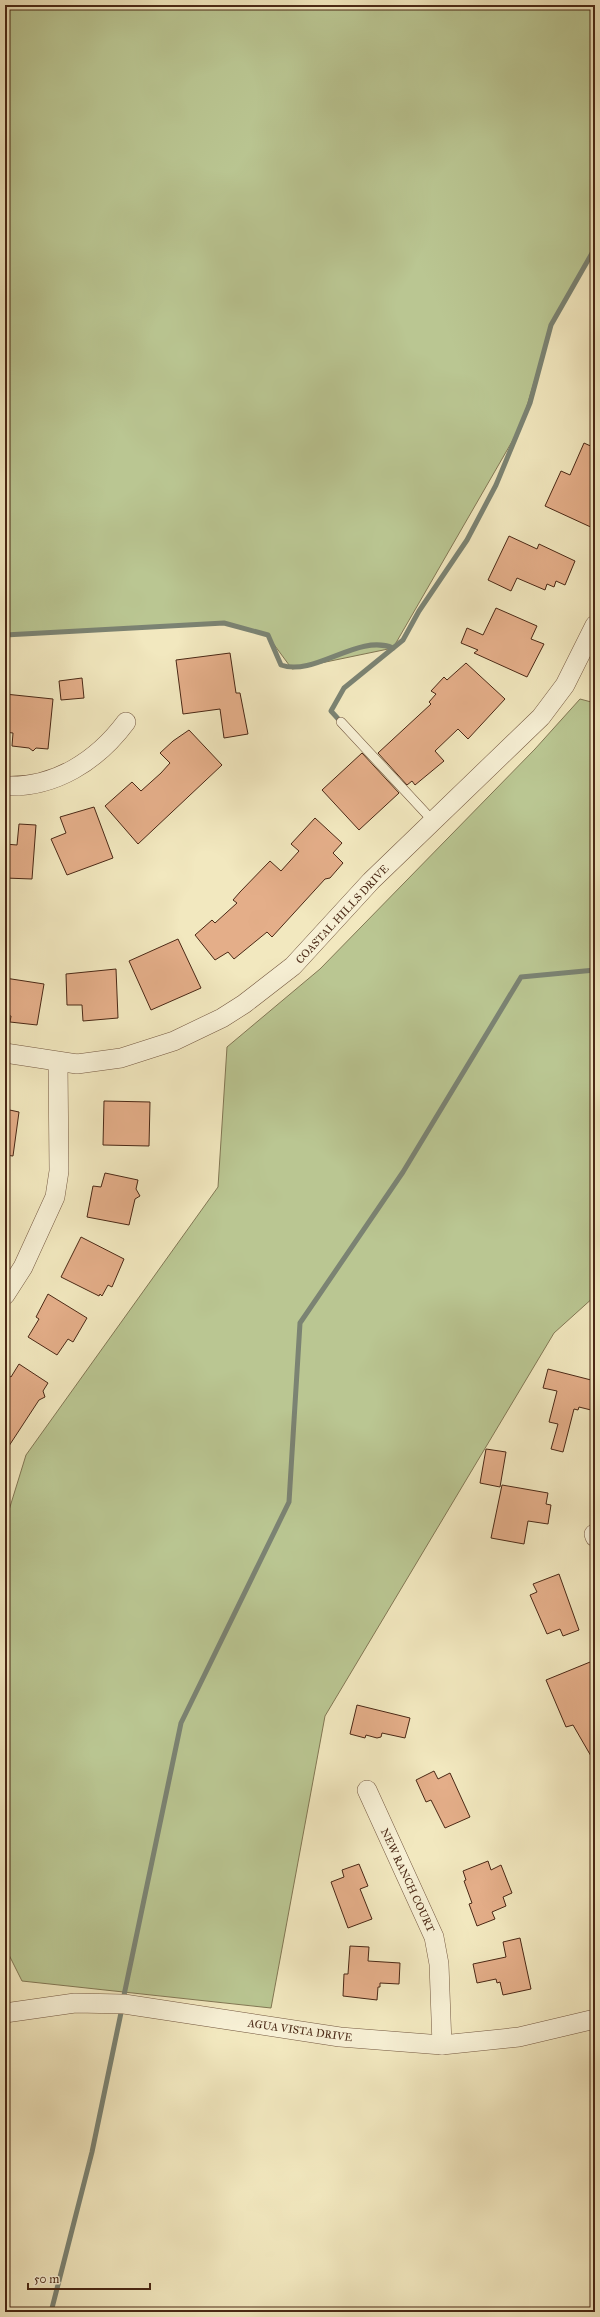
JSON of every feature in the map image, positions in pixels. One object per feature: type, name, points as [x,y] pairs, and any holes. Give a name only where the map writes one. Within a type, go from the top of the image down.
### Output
[{"type":"street","name":"COASTAL HILLS DRIVE","points":[[5,1053],[58,1062],[94,1064],[148,1051],[194,1032],[244,1004],[294,966],[372,881],[541,717],[565,685],[595,625]]},
{"type":"street","points":[[5,786],[40,782],[79,767],[105,747],[126,722]]},
{"type":"street","points":[[5,1295],[23,1267],[55,1197],[59,1171],[58,1062]]},
{"type":"street","name":"NEW RANCH COURT","points":[[367,1790],[434,1937],[440,1964],[442,2045]]},
{"type":"street","name":"AGUA VISTA DRIVE","points":[[5,2012],[69,2003],[124,2004],[340,2037],[442,2045],[519,2037],[595,2019]]},
{"type":"lane","points":[[341,722],[434,821]]},
{"type":"green space","points":[[5,5],[595,5],[595,250],[551,325],[521,426],[393,648],[292,669],[267,635],[224,623],[5,635]]},
{"type":"green space","points":[[580,699],[595,703],[595,1296],[554,1333],[325,1716],[271,2008],[22,1981],[5,1947],[5,1523],[26,1455],[218,1187],[227,1047],[320,969],[535,749]]},
{"type":"building","points":[[584,443],[595,448],[595,529],[545,506],[561,471],[570,475]]},
{"type":"building","points":[[509,536],[537,549],[539,544],[575,561],[565,585],[556,581],[554,587],[547,584],[545,590],[517,578],[511,591],[488,580]]},
{"type":"building","points":[[496,608],[537,626],[531,639],[544,644],[527,677],[474,653],[478,650],[461,643],[467,628],[483,635]]},
{"type":"building","points":[[230,653],[236,693],[240,693],[248,734],[224,738],[220,709],[183,714],[176,660]]},
{"type":"building","points":[[466,663],[505,699],[468,739],[458,729],[435,751],[444,761],[415,785],[412,781],[407,785],[378,753],[431,704],[429,702],[436,694],[431,691],[444,677],[447,680]]},
{"type":"building","points":[[82,678],[84,698],[61,700],[59,681]]},
{"type":"building","points":[[5,694],[53,699],[48,749],[36,748],[33,751],[29,748],[12,746],[13,733],[5,732]]},
{"type":"building","points":[[189,730],[222,765],[138,844],[105,806],[132,782],[141,791],[161,773],[170,763],[160,753],[173,741]]},
{"type":"building","points":[[362,753],[399,793],[359,830],[322,790]]},
{"type":"building","points":[[94,807],[113,858],[67,875],[51,839],[66,833],[60,817]]},
{"type":"building","points":[[315,818],[342,843],[333,853],[343,863],[330,878],[325,879],[272,937],[267,932],[234,959],[228,952],[215,960],[195,935],[212,920],[215,923],[237,903],[233,900],[270,861],[281,871],[299,851],[291,844]]},
{"type":"building","points":[[19,824],[36,825],[32,879],[5,878],[5,844],[17,845]]},
{"type":"building","points":[[178,939],[201,988],[151,1010],[129,961]]},
{"type":"building","points":[[116,969],[118,1018],[83,1021],[82,1005],[67,1005],[66,974]]},
{"type":"building","points":[[5,978],[44,984],[37,1025],[10,1022],[11,1016],[5,1015]]},
{"type":"building","points":[[104,1101],[150,1102],[149,1146],[103,1145]]},
{"type":"building","points":[[5,1109],[19,1112],[13,1156],[5,1155]]},
{"type":"building","points":[[105,1173],[138,1180],[136,1189],[140,1196],[135,1199],[129,1225],[87,1217],[93,1186],[101,1187]]},
{"type":"building","points":[[81,1237],[124,1259],[112,1287],[108,1285],[102,1296],[100,1294],[99,1296],[61,1277]]},
{"type":"building","points":[[48,1294],[87,1318],[73,1342],[68,1339],[57,1355],[28,1337],[39,1319],[36,1317]]},
{"type":"building","points":[[19,1364],[48,1383],[43,1391],[45,1397],[39,1400],[5,1452],[5,1373],[11,1377]]},
{"type":"building","points":[[548,1369],[595,1381],[595,1394],[591,1410],[579,1407],[578,1410],[574,1409],[563,1452],[551,1449],[558,1424],[549,1422],[557,1391],[543,1388]]},
{"type":"building","points":[[486,1449],[506,1452],[500,1487],[480,1483]]},
{"type":"building","points":[[502,1485],[548,1493],[546,1504],[551,1505],[548,1524],[528,1521],[524,1544],[491,1538]]},
{"type":"building","points":[[559,1574],[579,1630],[563,1636],[560,1629],[547,1634],[530,1595],[537,1592],[533,1584]]},
{"type":"building","points":[[595,1660],[595,1763],[573,1725],[566,1727],[546,1680]]},
{"type":"building","points":[[357,1705],[410,1718],[405,1738],[382,1733],[381,1737],[377,1738],[366,1735],[365,1738],[350,1734]]},
{"type":"building","points":[[434,1771],[438,1779],[450,1773],[470,1817],[445,1828],[431,1800],[426,1802],[416,1780]]},
{"type":"building","points":[[488,1861],[491,1870],[501,1865],[512,1893],[503,1897],[506,1906],[492,1912],[495,1919],[477,1926],[469,1904],[472,1903],[464,1881],[466,1880],[463,1871]]},
{"type":"building","points":[[359,1864],[368,1886],[360,1889],[372,1919],[348,1928],[331,1882],[344,1877],[342,1870]]},
{"type":"building","points":[[520,1938],[531,1989],[503,1995],[500,1982],[497,1983],[496,1979],[477,1983],[473,1964],[506,1957],[503,1942]]},
{"type":"building","points":[[350,1946],[369,1947],[368,1961],[400,1963],[399,1984],[380,1983],[380,1987],[378,1987],[377,2000],[343,1996],[344,1974],[348,1974]]},
{"type":"waterway","points":[[341,722],[331,711],[344,688],[403,640],[419,611],[467,540],[496,485],[530,403],[551,325],[595,248]]},
{"type":"waterway","points":[[5,635],[224,623],[268,635],[281,665],[294,667],[322,661],[366,646],[380,645],[393,648]]},
{"type":"waterway","points":[[123,2000],[181,1723],[289,1502],[300,1323],[403,1172],[521,977],[595,970]]},
{"type":"waterway","points":[[51,2312],[92,2152],[122,2008]]}]
